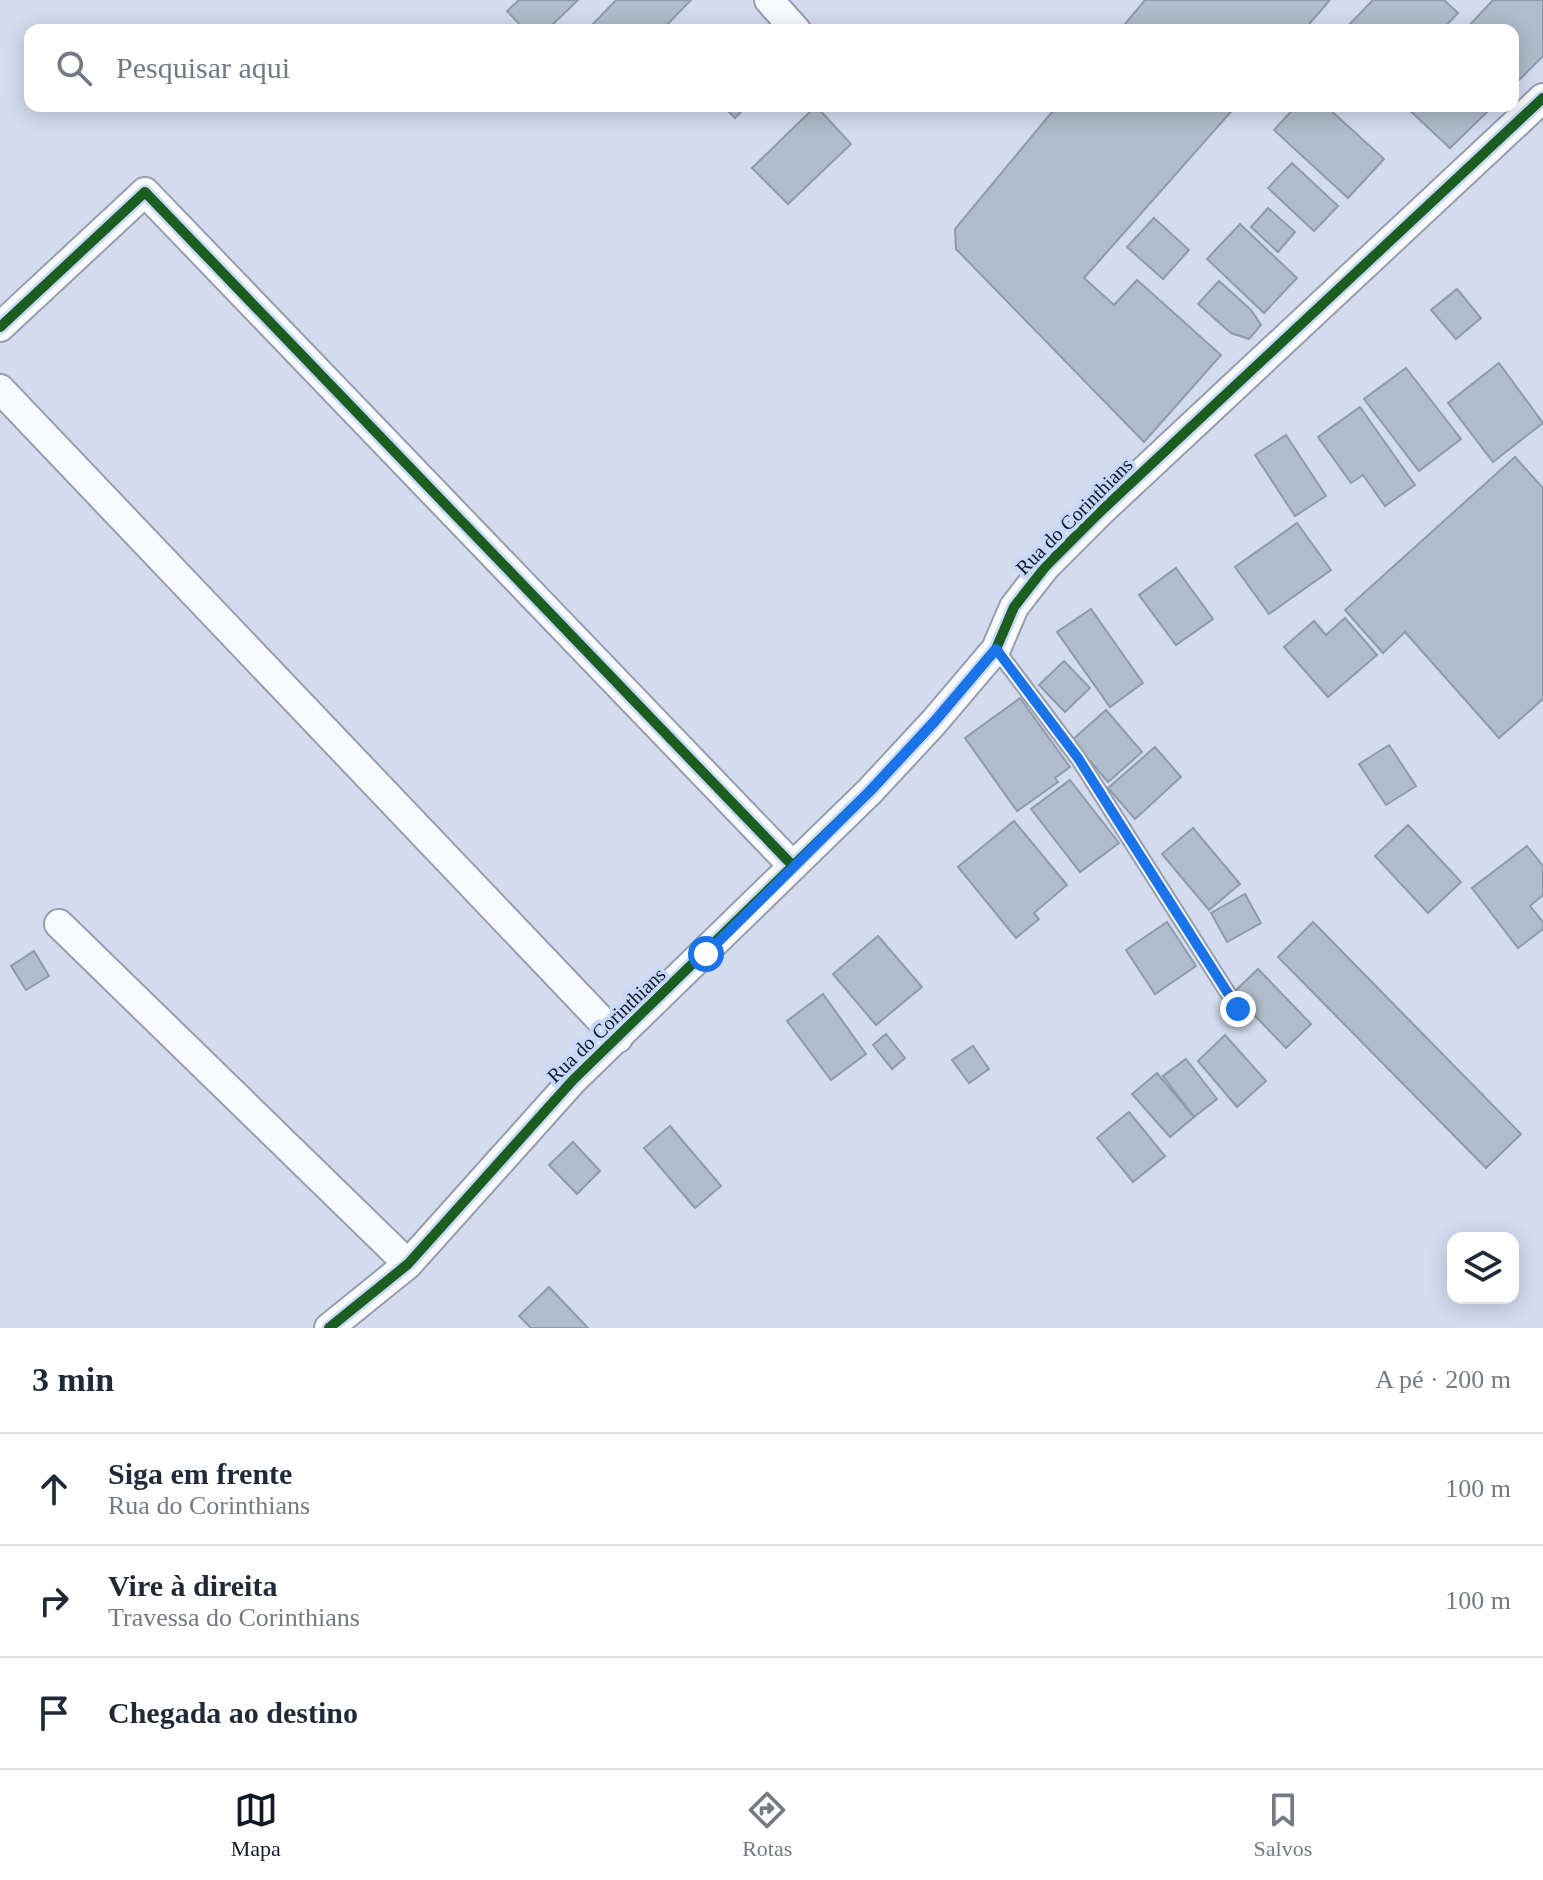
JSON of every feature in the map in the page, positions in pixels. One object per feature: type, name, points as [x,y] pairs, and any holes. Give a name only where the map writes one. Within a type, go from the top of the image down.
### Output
[{"type":"street","points":[[769,0],[791,24]]},
{"type":"street","name":"Rua do Corinthians","points":[[329,1328],[408,1264],[573,1080],[870,791],[996,649],[1014,607],[1046,566],[1128,485],[1543,98]]},
{"type":"street","points":[[0,327],[145,192],[793,866]]},
{"type":"street","points":[[0,389],[618,1038]]},
{"type":"street","points":[[59,924],[408,1264]]},
{"type":"lane","points":[[996,649],[1078,758],[1238,1009]]},
{"type":"building","points":[[519,0],[578,0],[553,24],[519,24],[507,11]]},
{"type":"building","points":[[616,0],[691,0],[668,24],[593,24]]},
{"type":"building","points":[[1145,0],[1330,0],[1309,24],[1125,24]]},
{"type":"building","points":[[1373,0],[1444,0],[1458,13],[1448,24],[1350,24]]},
{"type":"building","points":[[1493,0],[1543,0],[1543,56],[1519,80],[1519,24],[1471,24]]},
{"type":"building","points":[[810,112],[822,112],[851,144],[788,204],[752,168]]},
{"type":"building","points":[[1052,112],[1231,112],[1084,278],[1114,305],[1137,280],[1221,355],[1144,442],[956,249],[955,229]]},
{"type":"building","points":[[1290,112],[1333,112],[1384,159],[1348,198],[1274,130]]},
{"type":"building","points":[[1411,112],[1487,112],[1450,148]]},
{"type":"building","points":[[1292,163],[1338,206],[1314,231],[1268,188]]},
{"type":"building","points":[[1268,208],[1295,232],[1278,252],[1251,227]]},
{"type":"building","points":[[1154,218],[1189,250],[1163,279],[1127,247]]},
{"type":"building","points":[[1240,224],[1297,278],[1264,313],[1207,259]]},
{"type":"building","points":[[1219,281],[1251,310],[1261,325],[1249,339],[1231,333],[1198,304]]},
{"type":"building","points":[[1457,289],[1481,318],[1456,339],[1431,310]]},
{"type":"building","points":[[1499,363],[1543,423],[1493,462],[1448,403]]},
{"type":"building","points":[[1406,368],[1461,439],[1419,471],[1364,399]]},
{"type":"building","points":[[1360,407],[1415,485],[1385,506],[1363,475],[1351,483],[1318,437]]},
{"type":"building","points":[[1286,435],[1326,496],[1295,516],[1255,455]]},
{"type":"building","points":[[1515,457],[1543,488],[1543,699],[1499,738],[1405,632],[1383,653],[1345,610]]},
{"type":"building","points":[[1297,523],[1331,570],[1269,614],[1235,567]]},
{"type":"building","points":[[1176,568],[1213,619],[1176,645],[1139,595]]},
{"type":"building","points":[[1091,609],[1143,683],[1110,707],[1057,632]]},
{"type":"building","points":[[1345,618],[1377,655],[1328,697],[1284,647],[1314,621],[1326,635]]},
{"type":"building","points":[[1064,661],[1090,688],[1065,712],[1039,685]]},
{"type":"building","points":[[1020,698],[1070,767],[1055,778],[1058,782],[1017,811],[965,738]]},
{"type":"building","points":[[1106,710],[1142,752],[1108,782],[1072,740]]},
{"type":"building","points":[[1389,745],[1416,786],[1386,805],[1359,764]]},
{"type":"building","points":[[1155,747],[1181,777],[1135,819],[1108,788]]},
{"type":"building","points":[[1070,780],[1119,843],[1080,872],[1031,809]]},
{"type":"building","points":[[1014,821],[1067,885],[1034,913],[1039,919],[1016,938],[958,867]]},
{"type":"building","points":[[1408,825],[1461,882],[1428,913],[1375,856]]},
{"type":"building","points":[[1193,828],[1240,884],[1209,910],[1162,854]]},
{"type":"building","points":[[1527,846],[1543,866],[1543,895],[1530,906],[1543,922],[1543,929],[1518,948],[1472,888]]},
{"type":"building","points":[[1245,894],[1261,923],[1227,942],[1211,913]]},
{"type":"building","points":[[1167,922],[1196,966],[1155,994],[1126,950]]},
{"type":"building","points":[[1313,922],[1521,1134],[1486,1168],[1278,957]]},
{"type":"building","points":[[878,936],[922,987],[876,1025],[833,974]]},
{"type":"building","points":[[34,951],[49,976],[26,990],[11,966]]},
{"type":"building","points":[[1258,969],[1311,1024],[1286,1048],[1233,993]]},
{"type":"building","points":[[823,994],[866,1054],[831,1080],[787,1021]]},
{"type":"building","points":[[886,1034],[905,1058],[892,1069],[873,1045]]},
{"type":"building","points":[[1225,1035],[1266,1081],[1237,1107],[1198,1061]]},
{"type":"building","points":[[973,1046],[989,1069],[969,1083],[952,1060]]},
{"type":"building","points":[[1186,1059],[1217,1099],[1194,1117],[1163,1076]]},
{"type":"building","points":[[1157,1073],[1194,1117],[1170,1137],[1132,1094]]},
{"type":"building","points":[[1129,1112],[1165,1156],[1133,1182],[1097,1138]]},
{"type":"building","points":[[670,1126],[721,1186],[695,1208],[644,1148]]},
{"type":"building","points":[[573,1142],[600,1171],[577,1194],[549,1165]]},
{"type":"building","points":[[549,1287],[588,1328],[531,1328],[519,1316]]},
{"type":"cycle path","points":[[329,1328],[408,1264],[573,1080],[870,791],[996,649],[1014,607],[1046,566],[1543,98]]},
{"type":"cycle path","points":[[0,327],[145,192],[793,866]]},
{"type":"route","points":[[706,954],[870,791],[996,649],[1078,758],[1238,1009]]}]
